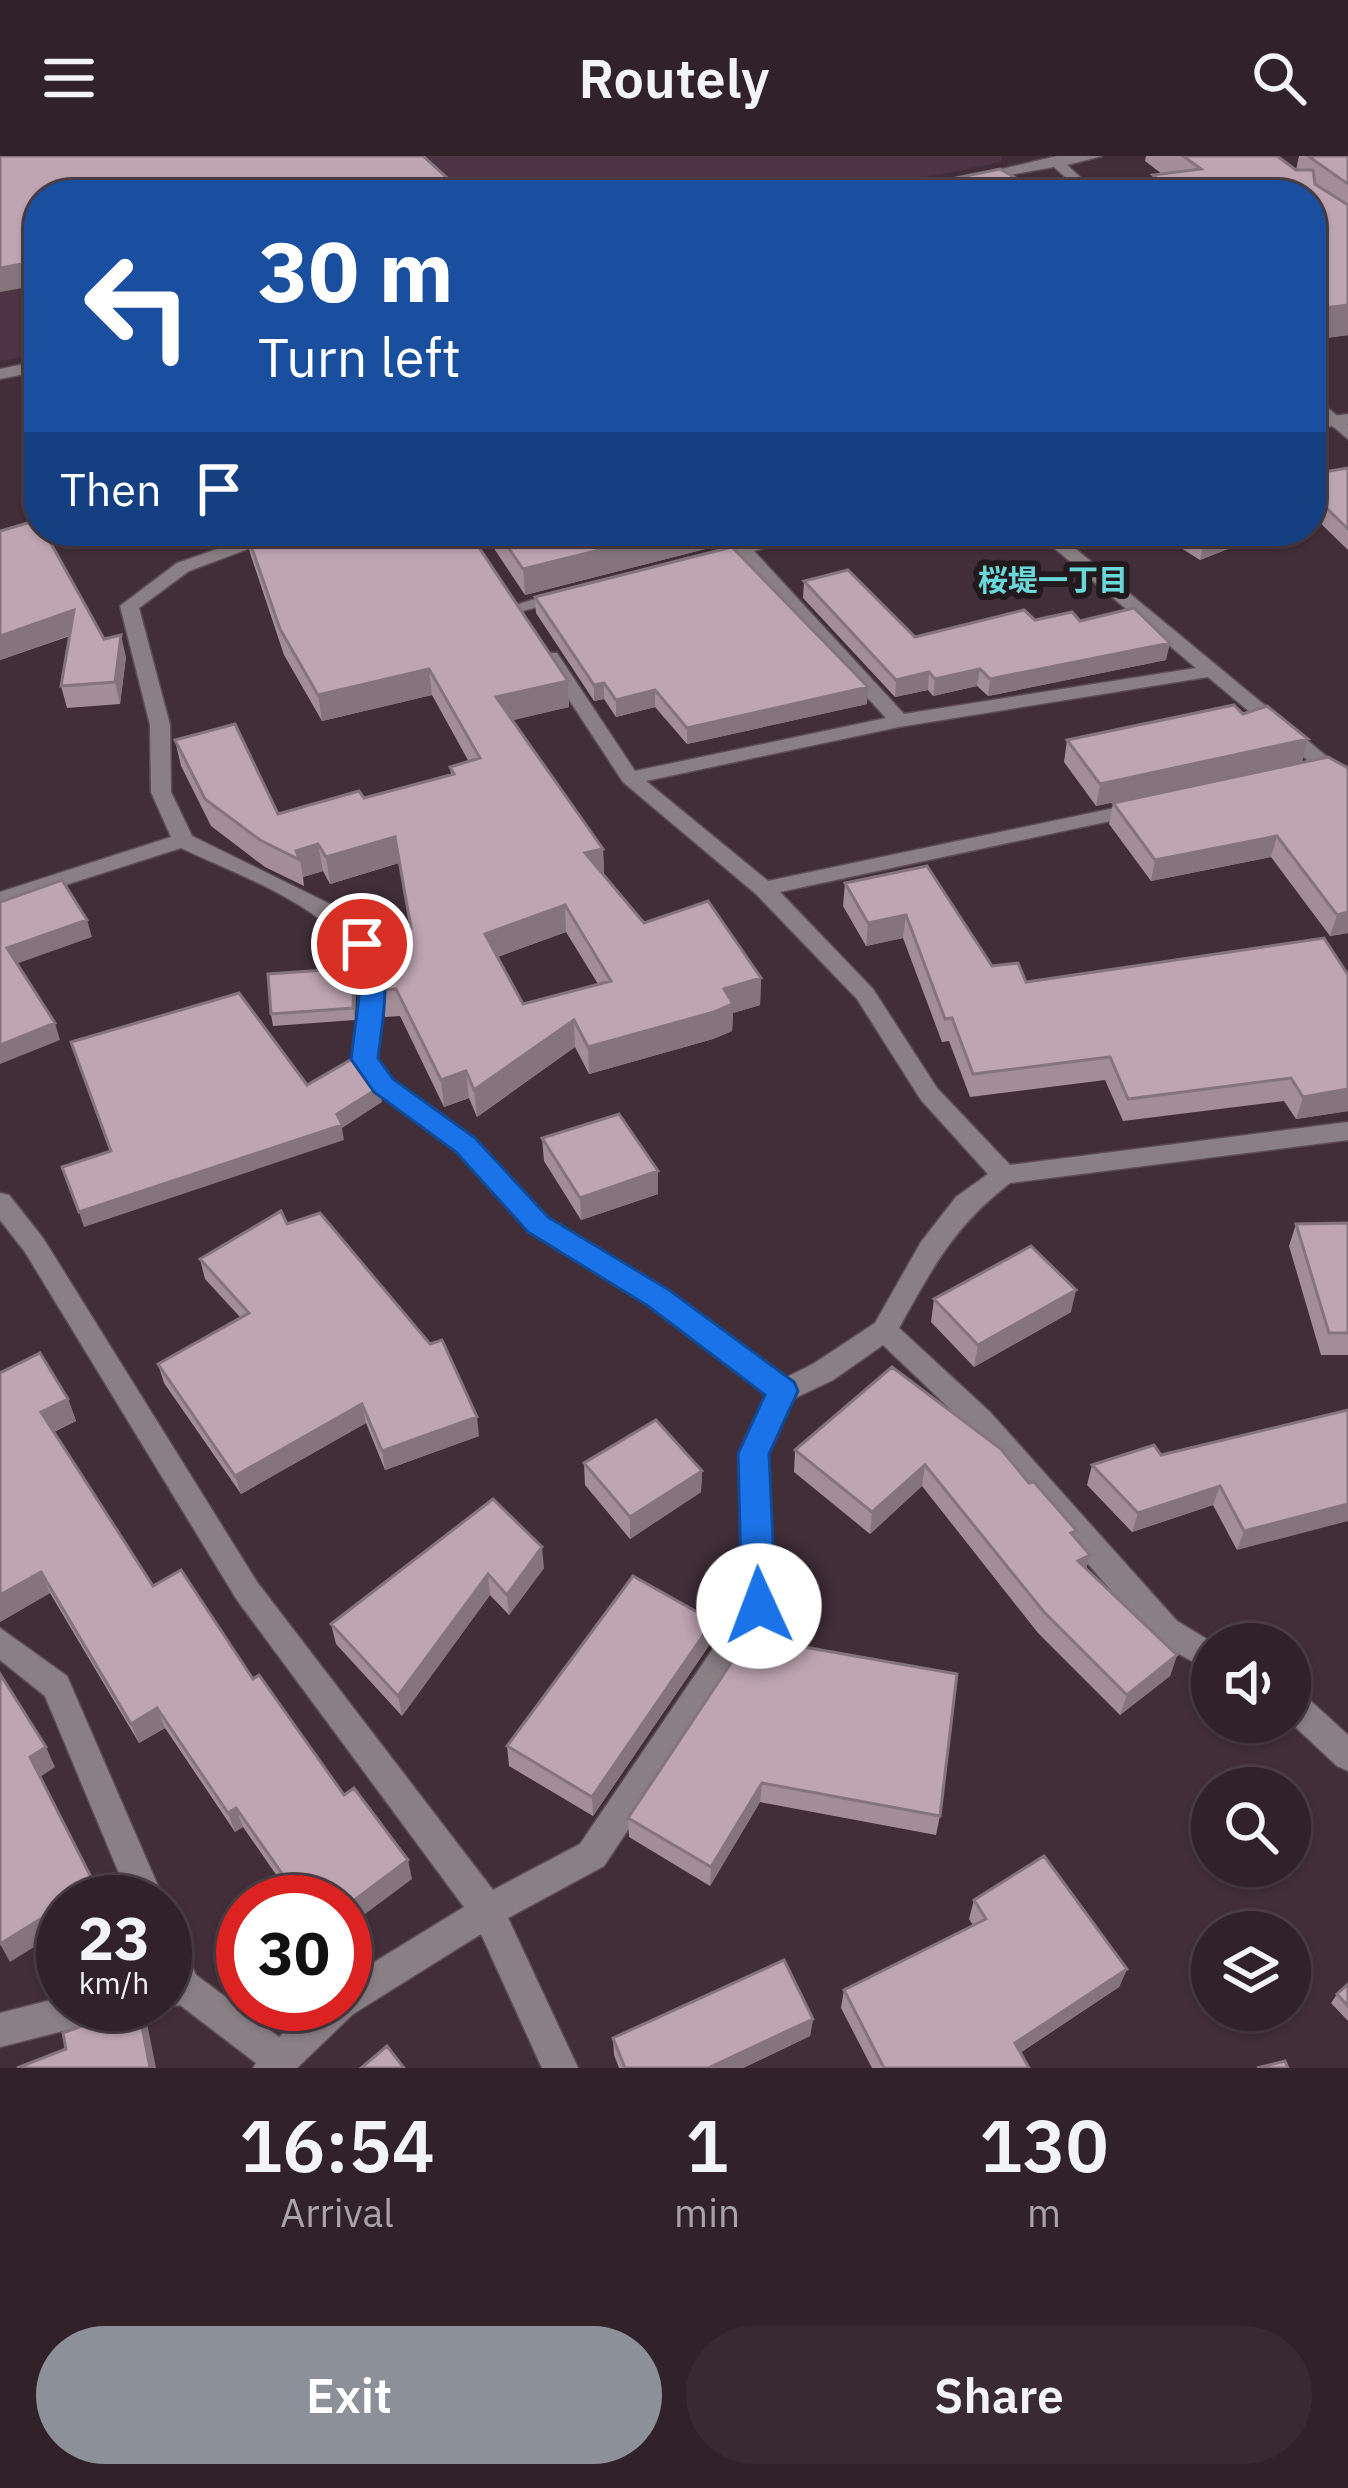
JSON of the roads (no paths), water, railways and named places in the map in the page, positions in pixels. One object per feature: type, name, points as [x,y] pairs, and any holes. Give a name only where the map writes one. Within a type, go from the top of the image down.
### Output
[{"type":"street","points":[[968,178],[1053,159],[1096,156]]},
{"type":"street","points":[[1053,159],[1076,180]]},
{"type":"street","points":[[1341,420],[1348,434]]},
{"type":"street","points":[[244,546],[182,568],[129,606],[160,725],[161,792],[183,840],[328,912],[362,944],[374,981],[364,1059],[383,1085],[466,1145],[538,1225],[658,1298],[783,1391]]},
{"type":"street","points":[[675,566],[751,546]]},
{"type":"street","points":[[1060,546],[1206,672],[1348,784]]},
{"type":"street","points":[[742,548],[899,721]]},
{"type":"street","points":[[585,590],[524,617],[630,778],[764,889],[865,994],[929,1094],[1004,1175]]},
{"type":"street","points":[[630,778],[899,721],[1206,672]]},
{"type":"street","points":[[764,889],[1169,802]]},
{"type":"street","points":[[0,899],[183,840]]},
{"type":"street","points":[[372,1983],[488,1911],[592,1855],[759,1606],[754,1454],[783,1391],[823,1372],[884,1330],[931,1249],[965,1204],[1004,1175],[1348,1131]]},
{"type":"street","points":[[0,1202],[34,1245],[247,1591],[488,1911],[560,2068]]},
{"type":"street","points":[[884,1330],[980,1420],[1166,1631],[1191,1646]]},
{"type":"street","points":[[0,1642],[56,1686],[136,1875]]},
{"type":"street","points":[[1311,1722],[1348,1756]]},
{"type":"street","points":[[192,2002],[275,2064],[311,2031]]},
{"type":"street","points":[[0,2030],[36,2021]]},
{"type":"district","name":"桜堤一丁目","points":[[1053,581]]}]
